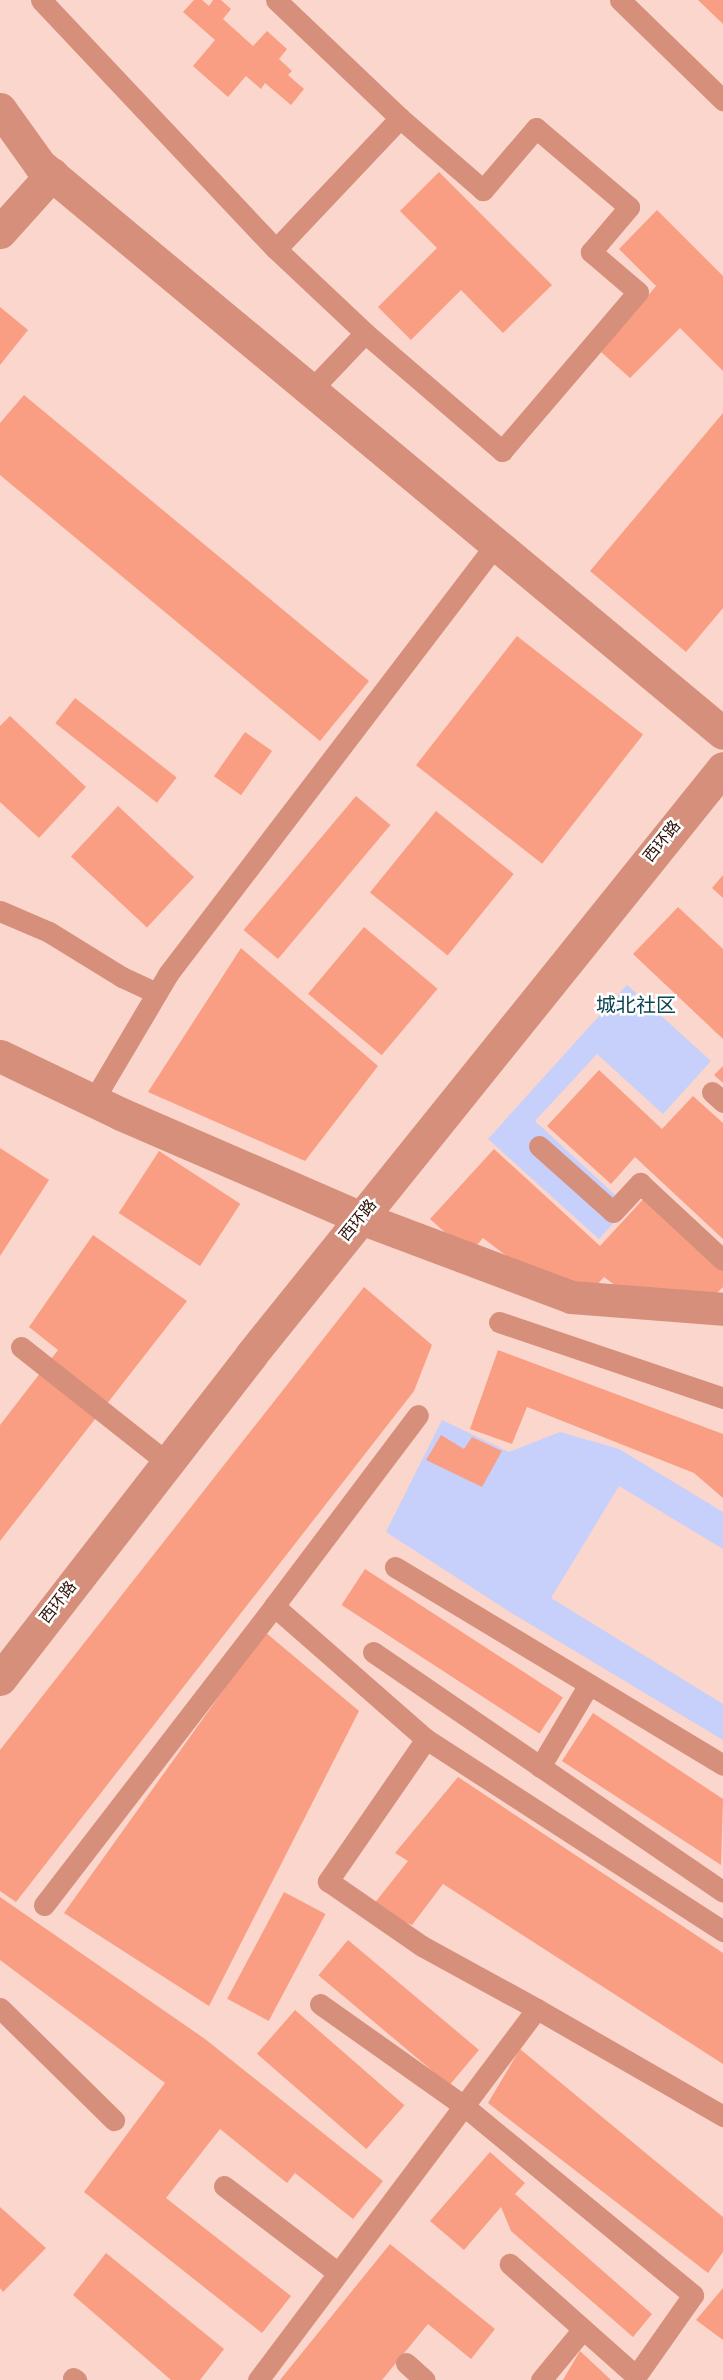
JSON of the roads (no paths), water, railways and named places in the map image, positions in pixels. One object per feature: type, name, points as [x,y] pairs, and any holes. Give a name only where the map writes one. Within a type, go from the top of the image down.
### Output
[{"type":"street","points":[[0,109],[40,165],[723,733]]},
{"type":"street","points":[[3,224],[52,174]]},
{"type":"street","name":"西环路","points":[[0,1679],[361,1218],[723,768]]},
{"type":"street","points":[[0,1056],[93,1101],[361,1218],[571,1297],[723,1309]]},
{"type":"lane","points":[[41,0],[276,249],[365,333],[502,451],[638,292],[591,252],[628,207],[536,128],[483,190],[400,118],[276,0]]},
{"type":"lane","points":[[620,0],[723,100]]},
{"type":"lane","points":[[276,249],[400,118]]},
{"type":"lane","points":[[311,390],[365,333]]},
{"type":"lane","points":[[93,1101],[168,974],[496,544]]},
{"type":"lane","points":[[0,911],[49,932],[122,977],[157,993]]},
{"type":"lane","points":[[539,1146],[614,1212],[640,1183],[723,1260]]},
{"type":"lane","points":[[499,1322],[723,1398]]},
{"type":"lane","points":[[21,1347],[168,1463]]},
{"type":"lane","points":[[44,1905],[418,1415]]},
{"type":"lane","points":[[395,1567],[723,1765]]},
{"type":"lane","points":[[274,1606],[426,1739],[723,1931]]},
{"type":"lane","points":[[373,1652],[723,1892]]},
{"type":"lane","points":[[540,1767],[589,1684]]},
{"type":"lane","points":[[426,1739],[328,1881],[422,1946],[723,2116]]},
{"type":"lane","points":[[320,2004],[464,2106],[693,2295],[636,2376],[510,2264]]},
{"type":"lane","points":[[0,2008],[114,2120]]},
{"type":"lane","points":[[258,2380],[537,2009]]},
{"type":"lane","points":[[224,2186],[338,2273]]},
{"type":"lane","points":[[541,2380],[583,2330]]},
{"type":"lane","points":[[406,2363],[425,2380]]},
{"type":"district","name":"城北社区","points":[[636,1007]]}]
